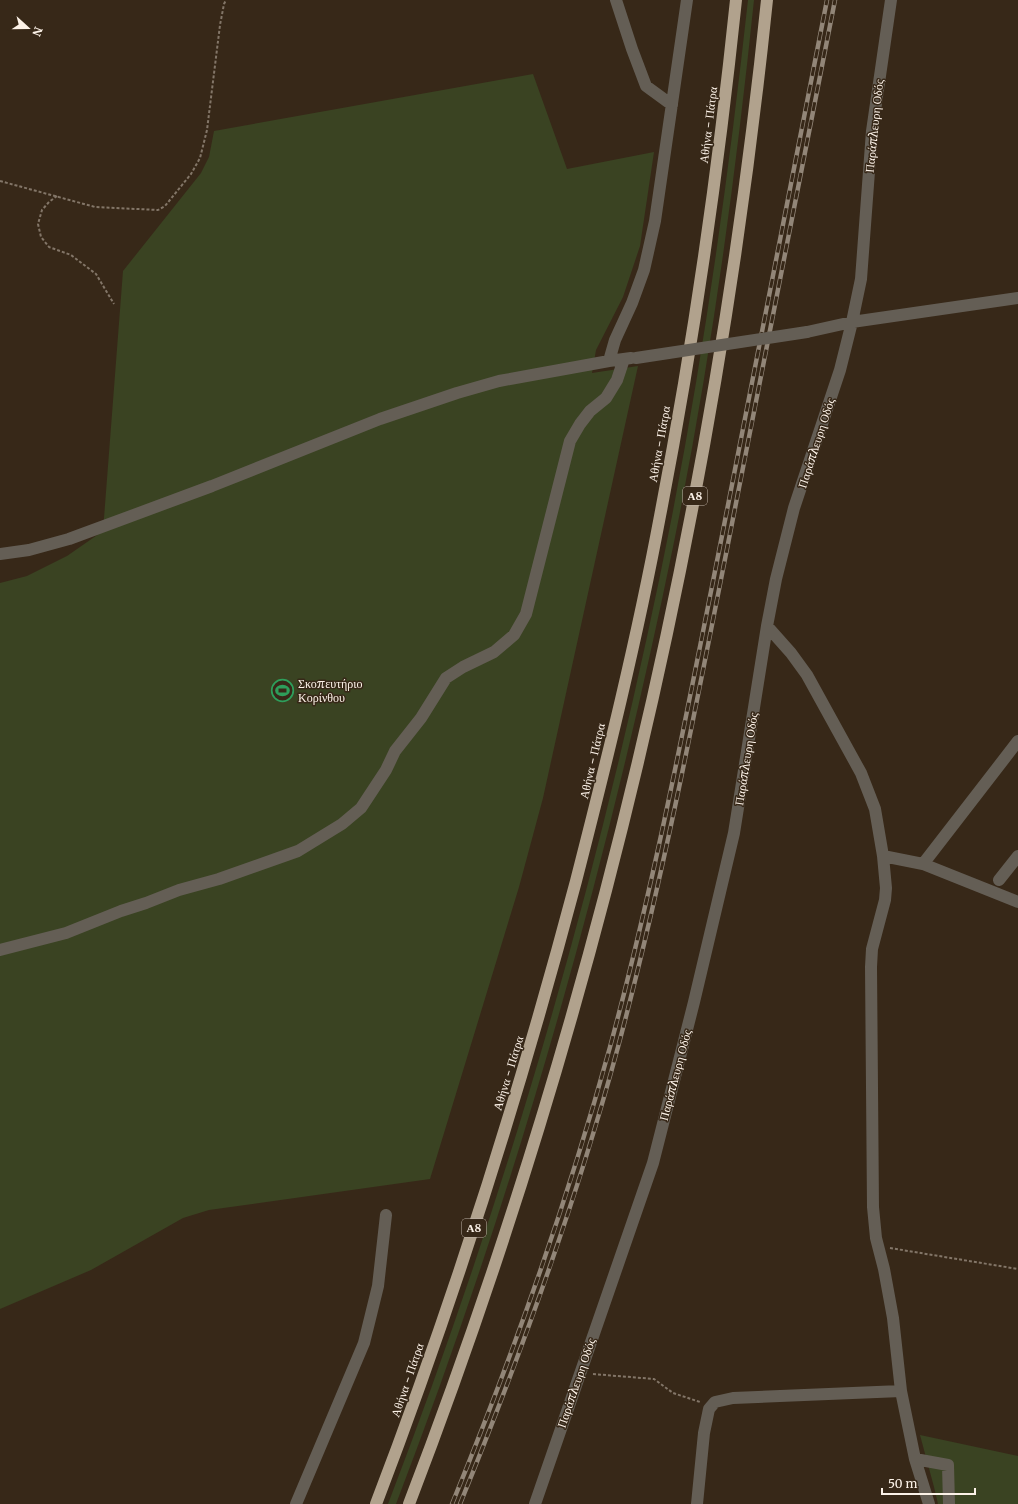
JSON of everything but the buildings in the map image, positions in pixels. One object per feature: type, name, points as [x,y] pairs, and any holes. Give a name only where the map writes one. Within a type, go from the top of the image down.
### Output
[{"type":"highway","name":"Αθήνα - Πάτρα","points":[[376,1504],[413,1406],[493,1170],[548,988],[600,787],[655,543],[679,414],[712,200],[736,0]]},
{"type":"highway","name":"Α8","points":[[409,1504],[442,1417],[493,1269],[543,1113],[579,989],[638,763],[685,549],[712,404],[750,151],[767,0]]},
{"type":"street","points":[[616,0],[646,86],[672,105]]},
{"type":"street","points":[[609,361],[611,349],[632,303],[644,270],[655,221],[687,0]]},
{"type":"street","name":"Παράπλευρη Οδός","points":[[535,1504],[653,1163],[694,1002],[734,833],[766,626],[776,579],[794,508],[840,370],[861,279],[872,131],[891,0]]},
{"type":"street","points":[[0,554],[29,550],[69,539],[212,486],[380,419],[457,392],[499,381],[609,361],[807,332],[852,322],[1018,298]]},
{"type":"street","points":[[0,950],[66,932],[179,890],[226,877],[298,852],[342,824],[361,808],[386,770],[395,751],[421,718],[446,678],[463,667],[494,652],[514,635],[526,614],[570,441],[590,411],[606,398],[630,358]]},
{"type":"street","points":[[766,626],[791,653],[807,675],[861,773],[875,809],[883,856],[886,888],[885,900],[872,949],[871,967],[872,1179],[876,1238],[884,1269],[893,1318],[901,1391],[915,1459],[929,1504]]},
{"type":"street","points":[[923,864],[1018,741]]},
{"type":"street","points":[[883,856],[923,864],[1018,902]]},
{"type":"street","points":[[999,880],[1018,856]]},
{"type":"street","points":[[296,1504],[364,1343],[378,1286],[386,1215]]},
{"type":"street","points":[[697,1504],[704,1433],[709,1409],[715,1402],[733,1398],[901,1391]]},
{"type":"street","points":[[915,1459],[948,1465],[949,1504]]},
{"type":"path","points":[[0,181],[95,207],[158,210],[165,206],[191,174],[200,158],[207,130],[220,25],[226,0]]},
{"type":"path","points":[[57,196],[42,210],[38,224],[41,237],[49,247],[71,255],[96,274],[114,304]]},
{"type":"path","points":[[876,1238],[891,1248],[1018,1269]]},
{"type":"path","points":[[580,1373],[654,1379],[673,1393],[713,1405]]},
{"type":"green space","points":[[748,0],[754,0],[747,69],[730,206],[710,343],[699,411],[673,547],[647,669],[587,911],[554,1032],[518,1151],[480,1270],[396,1504],[388,1504],[433,1383],[515,1140],[586,892],[617,768],[646,642],[672,516],[706,324],[733,130]]},
{"type":"green space","name":"Σκοπευτήριο Κορίνθου","points":[[533,74],[567,169],[654,152],[640,246],[623,297],[596,350],[592,373],[638,366],[543,798],[519,887],[430,1179],[209,1210],[183,1218],[91,1270],[0,1309],[0,583],[27,576],[67,556],[103,531],[123,271],[201,173],[209,157],[214,131]]},
{"type":"green space","points":[[920,1435],[1018,1456],[1018,1504],[938,1504]]},
{"type":"railway","points":[[452,1504],[475,1448],[538,1278],[576,1163],[626,986],[682,738],[827,0]]},
{"type":"railway","points":[[460,1504],[526,1335],[566,1221],[602,1105],[634,986],[688,743],[835,0]]},
{"type":"place","name":"Σκοπευτήριο Κορίνθου","points":[[283,690]]}]
